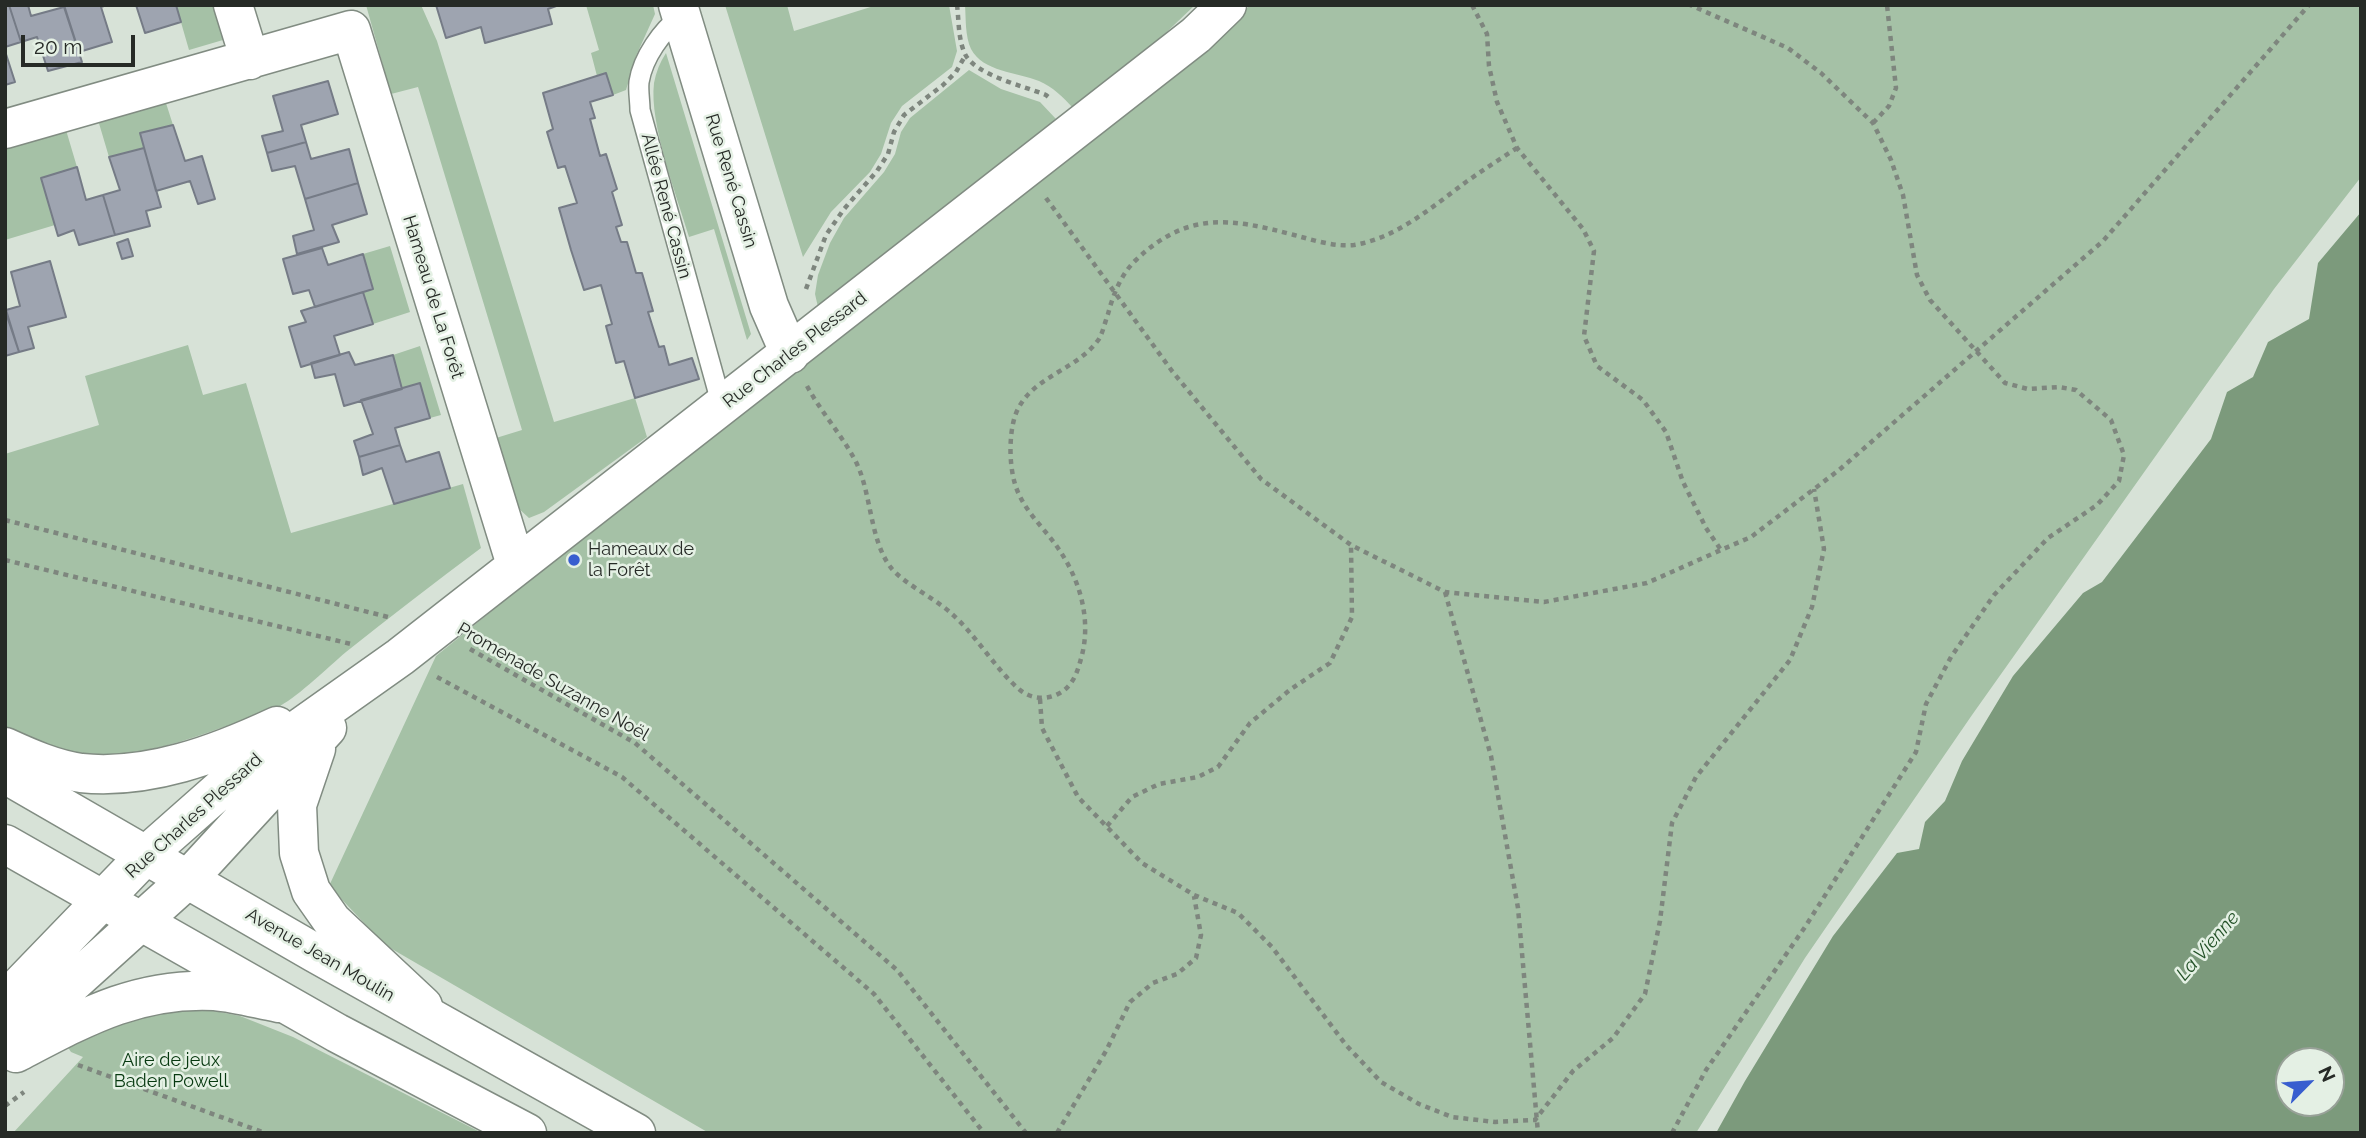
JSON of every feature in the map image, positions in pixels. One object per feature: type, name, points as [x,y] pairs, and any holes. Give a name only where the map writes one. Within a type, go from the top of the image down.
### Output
[{"type":"street","points":[[233,5],[250,60]]},
{"type":"street","name":"Rue Charles Plessard","points":[[5,1001],[146,855],[249,764],[400,657],[1076,130],[1196,35],[1227,5]]},
{"type":"street","name":"Rue René Cassin","points":[[680,10],[769,306],[790,354]]},
{"type":"street","name":"Hameau de La Forêt","points":[[5,129],[250,60],[347,18],[516,565]]},
{"type":"street","points":[[5,747],[36,761],[79,772],[121,775],[155,769],[204,755],[271,729],[358,688]]},
{"type":"street","name":"Rue Charles Plessard","points":[[5,1044],[188,880],[320,737],[358,688]]},
{"type":"street","points":[[320,737],[297,805],[299,853],[311,891],[332,921],[445,1027]]},
{"type":"street","name":"Avenue Jean Moulin","points":[[5,774],[445,1027],[636,1133]]},
{"type":"street","points":[[5,844],[286,1004],[527,1133]]},
{"type":"street","points":[[5,1058],[93,1013],[138,998],[172,992],[217,991],[286,1004]]},
{"type":"lane","name":"Allée René Cassin","points":[[680,10],[649,57],[639,81],[640,110],[722,406]]},
{"type":"path","points":[[957,5],[960,41],[965,56],[990,74],[1046,95],[1062,109],[1076,130]]},
{"type":"path","points":[[1472,5],[1487,34],[1489,65],[1497,102],[1517,148],[1583,229],[1594,251],[1584,336],[1597,366],[1643,400],[1666,432],[1683,482],[1706,528],[1721,550]]},
{"type":"path","points":[[1672,1133],[1706,1070],[1805,927],[1916,752],[1926,704],[1951,657],[1994,595],[2048,538],[2097,505],[2119,481],[2124,455],[2111,420],[2076,390],[2059,387],[2028,389],[2005,383],[1930,300],[1917,275],[1903,195],[1891,160],[1873,123],[1821,73],[1788,48],[1690,5]]},
{"type":"path","points":[[1873,123],[1889,106],[1896,88],[1887,5]]},
{"type":"path","points":[[1025,169],[1172,371],[1261,479],[1351,545],[1445,592],[1544,603],[1647,583],[1751,537],[1814,489],[2103,241],[2309,5]]},
{"type":"path","points":[[804,294],[826,235],[844,209],[877,171],[888,154],[894,131],[904,116],[943,85],[956,72],[965,56]]},
{"type":"path","points":[[790,354],[818,406],[855,460],[869,497],[879,543],[892,569],[953,614],[1022,692],[1040,699],[1060,694],[1076,678],[1084,645],[1084,607],[1070,569],[1059,550],[1030,514],[1015,483],[1011,448],[1016,416],[1031,389],[1082,357],[1100,338],[1114,291],[1134,262],[1163,239],[1192,225],[1229,220],[1326,244],[1353,245],[1380,237],[1415,220],[1517,148]]},
{"type":"path","points":[[1040,699],[1042,728],[1078,797],[1142,863],[1194,895],[1238,913],[1272,947],[1346,1045],[1381,1082],[1419,1104],[1452,1118],[1495,1122],[1535,1120],[1573,1071],[1613,1038],[1645,995],[1660,920],[1672,823],[1696,777],[1790,660],[1812,607],[1824,549],[1814,489]]},
{"type":"path","name":"Promenade Suzanne Noël","points":[[5,520],[435,629],[635,743],[897,970],[1026,1133]]},
{"type":"path","points":[[1107,826],[1132,797],[1159,784],[1198,777],[1218,767],[1250,723],[1291,689],[1330,663],[1352,617],[1351,545]]},
{"type":"path","points":[[5,561],[400,657],[622,777],[874,994],[985,1133]]},
{"type":"path","points":[[1445,592],[1491,756],[1518,908],[1538,1133]]},
{"type":"path","points":[[1057,1133],[1106,1051],[1130,1002],[1153,983],[1177,974],[1196,958],[1201,935],[1194,895]]},
{"type":"path","points":[[67,1061],[265,1133]]},
{"type":"path","points":[[5,1106],[27,1090]]},
{"type":"green space","points":[[176,5],[213,5],[223,40],[189,50]]},
{"type":"green space","points":[[366,5],[421,5],[437,41],[554,422],[635,398],[647,437],[544,512],[529,518],[517,507],[496,438],[522,430],[418,87],[391,94]]},
{"type":"green space","points":[[586,5],[653,5],[655,14],[636,56],[626,90],[613,95],[606,73],[597,76],[591,53],[599,50]]},
{"type":"green space","points":[[725,5],[787,5],[794,31],[877,5],[949,5],[957,51],[952,67],[902,106],[891,123],[881,154],[870,172],[831,212],[803,257]]},
{"type":"green space","points":[[965,5],[1195,5],[1151,47],[1073,108],[1044,83],[992,67],[976,57],[968,39]]},
{"type":"green space","points":[[1250,5],[2361,5],[2361,177],[2274,289],[1972,715],[1805,958],[1696,1133],[709,1133],[385,945],[329,886],[436,656],[597,526],[1214,45]]},
{"type":"green space","points":[[666,53],[751,334],[747,340],[714,229],[689,237],[665,160],[656,119],[654,83]]},
{"type":"green space","points":[[969,70],[1001,89],[1040,102],[1056,119],[818,307],[815,294],[818,275],[830,243],[844,218],[884,172],[895,154],[901,132],[910,118]]},
{"type":"green space","points":[[165,100],[173,125],[140,133],[144,148],[109,157],[98,120]]},
{"type":"green space","points":[[66,130],[77,167],[41,178],[55,225],[5,240],[5,147]]},
{"type":"green space","points":[[390,246],[410,312],[373,324],[363,292],[373,288],[363,254]]},
{"type":"green space","points":[[188,345],[203,395],[246,383],[291,533],[463,484],[481,548],[346,652],[296,695],[272,710],[187,740],[135,752],[110,754],[59,749],[5,728],[5,454],[99,425],[85,376]]},
{"type":"green space","points":[[420,346],[441,415],[430,418],[420,383],[402,389],[393,355]]},
{"type":"green space","name":"Aire de jeux Baden Powell","points":[[168,1009],[204,1009],[240,1016],[293,1037],[482,1133],[13,1133],[83,1057],[71,1052],[67,1046],[92,1029]]},
{"type":"water","name":"La Vienne","points":[[2361,212],[2361,1133],[1716,1133],[1833,936],[1897,853],[1919,849],[1925,822],[1945,801],[1962,761],[2013,676],[2083,593],[2102,582],[2211,439],[2227,392],[2253,377],[2268,342],[2309,319],[2318,263]]},
{"type":"building","points":[[5,5],[9,5],[21,42],[5,47]]},
{"type":"building","points":[[9,5],[28,5],[31,16],[64,7],[82,62],[48,71],[37,37],[21,42]]},
{"type":"building","points":[[64,5],[107,5],[101,7],[112,42],[79,52]]},
{"type":"building","points":[[136,5],[176,5],[181,22],[145,33]]},
{"type":"building","points":[[436,5],[559,5],[548,9],[552,24],[485,43],[481,27],[446,38]]},
{"type":"building","points":[[5,51],[15,82],[5,85]]},
{"type":"building","points":[[606,73],[613,95],[590,102],[595,118],[590,119],[600,156],[606,154],[617,189],[612,192],[622,225],[616,227],[621,242],[627,242],[636,273],[642,273],[653,311],[648,312],[659,347],[664,346],[669,365],[692,358],[699,379],[635,398],[624,361],[616,363],[606,326],[612,324],[601,285],[584,290],[571,250],[559,208],[577,203],[565,166],[558,168],[547,132],[553,129],[543,93]]},
{"type":"building","points":[[328,81],[338,114],[301,125],[306,142],[267,153],[262,136],[283,131],[273,96]]},
{"type":"building","points":[[173,125],[185,161],[202,156],[215,199],[198,204],[190,181],[156,191],[140,133]]},
{"type":"building","points":[[306,142],[311,159],[349,149],[358,183],[305,199],[295,166],[272,171],[267,153]]},
{"type":"building","points":[[144,148],[161,207],[146,211],[150,226],[115,235],[103,195],[120,190],[109,157]]},
{"type":"building","points":[[77,167],[86,200],[103,195],[115,235],[79,245],[74,230],[58,236],[41,178]]},
{"type":"building","points":[[358,183],[367,214],[332,225],[339,242],[297,254],[293,236],[314,230],[305,199]]},
{"type":"building","points":[[128,239],[133,256],[122,259],[117,243]]},
{"type":"building","points":[[322,248],[328,265],[363,254],[373,289],[315,307],[309,290],[293,294],[283,259]]},
{"type":"building","points":[[50,261],[66,317],[28,327],[34,348],[19,352],[6,310],[20,306],[11,272]]},
{"type":"building","points":[[363,292],[373,324],[334,336],[340,355],[301,367],[289,327],[306,322],[301,311]]},
{"type":"building","points":[[5,310],[19,352],[5,356]]},
{"type":"building","points":[[349,352],[355,365],[393,355],[402,389],[344,406],[335,374],[315,378],[311,363]]},
{"type":"building","points":[[420,383],[430,418],[395,428],[400,445],[359,457],[354,441],[373,434],[361,400]]},
{"type":"building","points":[[400,445],[406,462],[439,452],[450,488],[394,504],[382,468],[363,475],[359,457]]},
{"type":"place","name":"Hameaux de la Forêt","points":[[574,560]]}]
